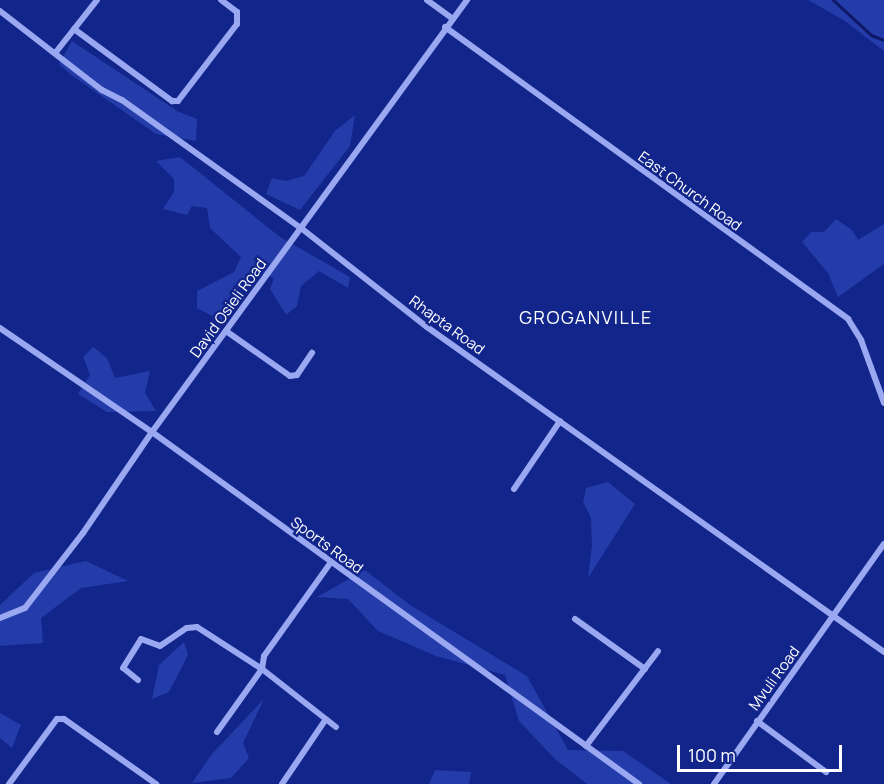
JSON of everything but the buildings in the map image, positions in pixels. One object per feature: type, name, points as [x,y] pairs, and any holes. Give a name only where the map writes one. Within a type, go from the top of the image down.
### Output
[{"type":"street","points":[[56,52],[97,0]]},
{"type":"street","points":[[74,29],[172,101],[178,101],[237,24],[237,12],[221,0]]},
{"type":"street","points":[[427,0],[453,19]]},
{"type":"street","name":"David Osieli Road","points":[[0,618],[19,613],[32,600],[445,27],[467,0]]},
{"type":"street","name":"Rhapta Road","points":[[0,11],[56,52],[102,90],[122,100],[301,228],[427,327],[884,652]]},
{"type":"street","name":"East Church Road","points":[[445,27],[848,319],[861,340],[884,403]]},
{"type":"street","name":"Sports Road","points":[[0,328],[152,432],[639,784]]},
{"type":"street","points":[[226,331],[290,376],[297,375],[312,353]]},
{"type":"street","points":[[514,489],[560,421]]},
{"type":"street","points":[[833,617],[884,544]]},
{"type":"street","points":[[217,732],[262,669],[264,656],[330,562]]},
{"type":"street","name":"Mvuli Road","points":[[714,784],[833,617]]},
{"type":"street","points":[[575,620],[645,669]]},
{"type":"street","points":[[138,681],[123,668],[141,639],[160,646],[192,627],[211,634],[262,669],[336,727]]},
{"type":"street","points":[[586,746],[658,651]]},
{"type":"street","points":[[9,784],[57,719],[64,719],[156,784]]},
{"type":"street","points":[[282,784],[326,719]]},
{"type":"street","points":[[757,721],[826,772]]},
{"type":"shaded area","points":[[808,0],[884,0],[884,51],[845,21]]},
{"type":"shaded area","points":[[72,41],[177,111],[197,119],[196,141],[156,134],[70,74],[59,64]]},
{"type":"shaded area","points":[[355,115],[350,146],[300,210],[266,194],[272,178],[286,181],[304,176],[335,131]]},
{"type":"shaded area","points":[[180,157],[280,237],[350,277],[348,288],[319,271],[301,286],[297,306],[286,315],[270,289],[274,278],[255,271],[221,321],[197,308],[197,291],[234,272],[241,257],[210,228],[207,208],[192,206],[187,215],[163,209],[174,192],[174,179],[156,161]]},
{"type":"shaded area","points":[[836,219],[852,230],[858,240],[884,224],[884,264],[838,297],[828,273],[802,242],[811,232],[824,232]]},
{"type":"shaded area","points":[[93,347],[107,358],[115,378],[150,371],[145,393],[156,411],[107,412],[78,394],[90,375],[83,357]]},
{"type":"shaded area","points":[[608,482],[635,504],[588,578],[592,545],[591,518],[583,502],[586,488]]},
{"type":"shaded area","points":[[86,561],[128,581],[81,588],[41,618],[43,643],[0,646],[0,605],[34,573]]},
{"type":"shaded area","points":[[365,570],[410,605],[527,676],[568,750],[623,751],[671,784],[587,784],[555,759],[519,721],[505,675],[436,656],[378,631],[348,599],[317,597]]},
{"type":"shaded area","points":[[184,642],[188,655],[169,692],[152,699],[159,665]]},
{"type":"shaded area","points":[[264,699],[243,743],[249,758],[231,778],[192,783],[212,754]]},
{"type":"shaded area","points":[[0,713],[21,725],[12,748],[0,738]]},
{"type":"shaded area","points":[[435,770],[471,772],[469,784],[429,784]]},
{"type":"waterway","points":[[833,0],[871,35],[884,40]]},
{"type":"district","name":"GROGANVILLE","points":[[586,317]]}]
